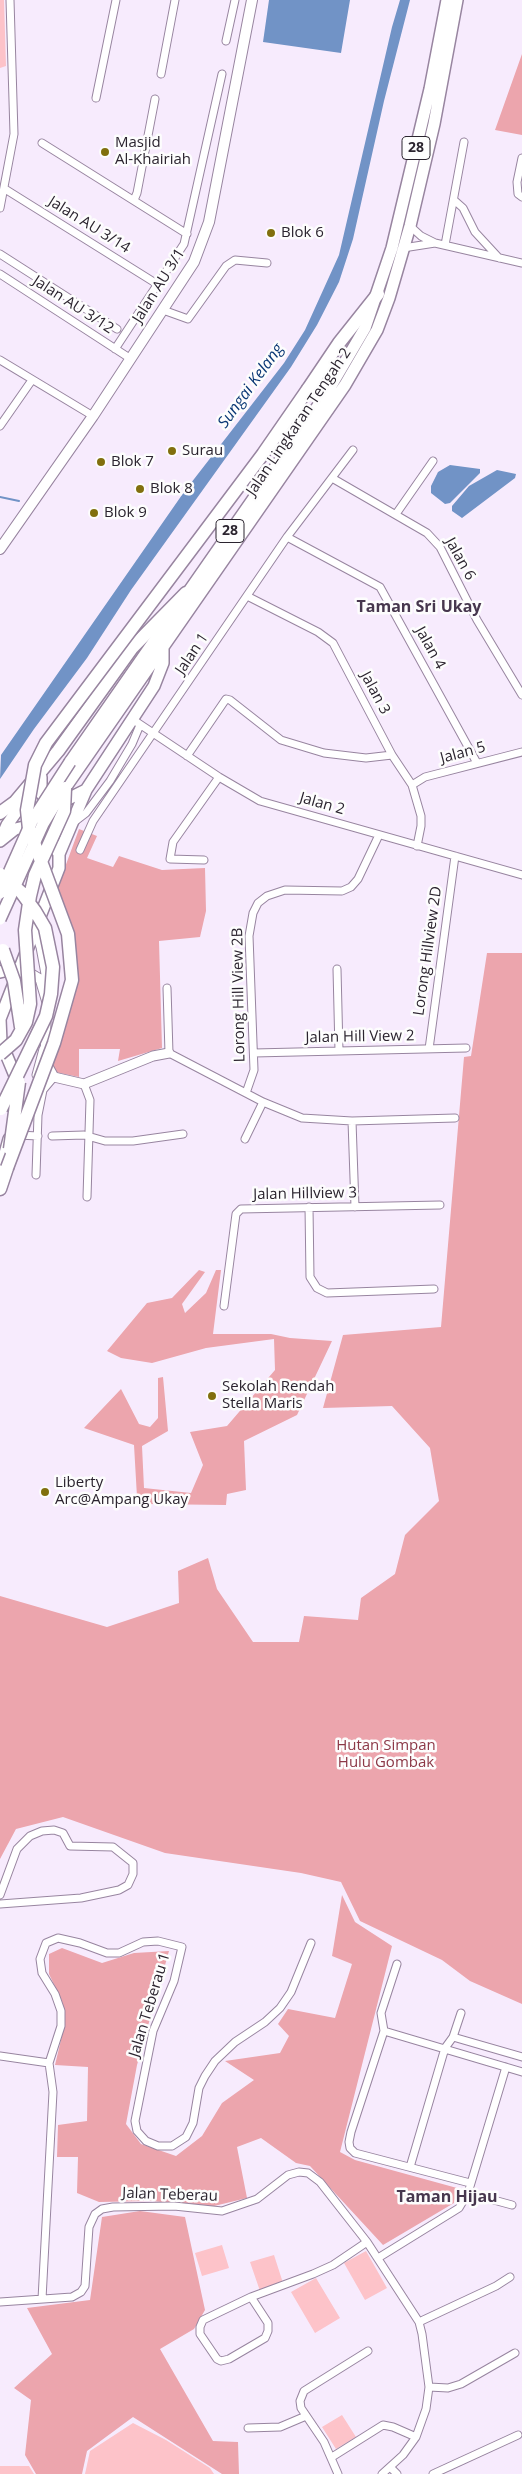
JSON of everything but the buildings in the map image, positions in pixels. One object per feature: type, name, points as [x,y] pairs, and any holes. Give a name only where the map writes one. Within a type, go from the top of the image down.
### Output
[{"type":"highway","name":"Jalan Lingkaran Tengah 2","points":[[0,893],[32,821],[70,762],[338,376],[365,328],[392,248],[430,89],[447,0]]},
{"type":"highway","name":"Jalan Lingkaran Tengah 2","points":[[0,919],[43,824],[65,788],[346,385],[377,330],[389,298],[410,226],[434,124],[458,0]]},
{"type":"highway","points":[[4,1170],[54,1043],[72,980],[68,934],[29,829],[28,800],[35,764],[46,743],[257,462],[339,343],[378,294]]},
{"type":"highway","points":[[0,840],[7,825],[132,648],[186,593]]},
{"type":"highway","points":[[4,1170],[10,1134],[18,1109],[20,1089],[2,1042],[0,1019],[18,968],[59,868],[60,854],[70,825],[86,790],[136,722],[163,663],[163,648]]},
{"type":"highway","points":[[0,813],[15,802],[58,751]]},
{"type":"highway","points":[[41,777],[43,798],[54,804],[86,790]]},
{"type":"highway","points":[[0,1054],[16,1040],[26,1022],[30,1004],[25,930],[30,896],[34,875],[64,811],[65,788]]},
{"type":"highway","points":[[0,840],[15,829],[24,827],[36,828],[48,834],[60,854]]},
{"type":"highway","points":[[0,874],[22,892],[36,911],[44,928],[53,967],[51,994],[46,1016],[1,1111]]},
{"type":"highway","points":[[0,943],[14,981],[22,1036],[20,1076],[0,1189]]},
{"type":"highway","points":[[0,972],[18,968]]},
{"type":"main road","name":"Jalan AU 3/1","points":[[0,549],[93,416],[194,262],[208,222],[252,0]]},
{"type":"street","points":[[0,208],[14,134],[10,0]]},
{"type":"street","points":[[96,98],[116,0]]},
{"type":"street","points":[[161,74],[175,0]]},
{"type":"street","points":[[226,41],[235,0]]},
{"type":"street","points":[[115,349],[184,244],[188,234],[222,74]]},
{"type":"street","points":[[134,200],[137,193],[155,99]]},
{"type":"street","points":[[445,245],[464,142]]},
{"type":"street","points":[[42,143],[188,234]]},
{"type":"street","points":[[522,158],[517,182],[518,194],[522,197]]},
{"type":"street","name":"Jalan AU 3/14","points":[[5,189],[158,284]]},
{"type":"street","points":[[454,200],[463,208],[475,232],[500,259]]},
{"type":"street","points":[[410,226],[421,236],[435,243],[500,259],[522,262]]},
{"type":"street","points":[[404,248],[435,243]]},
{"type":"street","points":[[0,254],[118,329]]},
{"type":"street","points":[[163,310],[188,319],[226,266],[235,260],[267,263]]},
{"type":"street","name":"Jalan AU 3/12","points":[[0,274],[131,358]]},
{"type":"street","points":[[0,360],[93,416]]},
{"type":"street","points":[[0,426],[32,380]]},
{"type":"street","name":"Jalan 1","points":[[80,850],[93,821],[288,537],[353,450]]},
{"type":"street","points":[[396,514],[433,461]]},
{"type":"street","name":"Jalan 6","points":[[332,478],[426,533],[440,547],[477,620],[522,695]]},
{"type":"street","name":"Jalan 4","points":[[288,537],[380,587],[477,763]]},
{"type":"street","name":"Jalan 3","points":[[247,596],[318,632],[333,643],[392,755],[412,785],[419,802],[421,821],[417,846]]},
{"type":"street","points":[[187,756],[226,699],[230,700],[281,740],[324,753],[366,758],[392,755]]},
{"type":"street","points":[[48,834],[70,825],[86,813],[110,781],[132,744],[136,722]]},
{"type":"street","name":"Jalan 2","points":[[136,722],[219,777],[260,801],[522,875]]},
{"type":"street","name":"Jalan 5","points":[[412,785],[425,777],[522,752]]},
{"type":"street","points":[[204,860],[170,859],[173,842],[219,777]]},
{"type":"street","name":"Lorong Hill View 2B","points":[[246,1093],[254,1070],[249,936],[252,913],[258,903],[267,896],[285,890],[342,891],[351,887],[358,879],[379,835]]},
{"type":"street","name":"Lorong Hillview 2D","points":[[429,1049],[455,856]]},
{"type":"street","points":[[35,929],[46,970],[48,1006],[43,1046],[36,1079],[38,1115],[36,1175]]},
{"type":"street","points":[[18,968],[34,974],[40,979],[48,1006]]},
{"type":"street","points":[[337,968],[339,1051]]},
{"type":"street","points":[[167,988],[170,1053]]},
{"type":"street","points":[[43,1046],[45,1061],[54,1078]]},
{"type":"street","name":"Jalan Hill View 2","points":[[254,1053],[466,1048]]},
{"type":"street","points":[[54,1078],[84,1084],[153,1056],[170,1053],[263,1102],[302,1118],[352,1121],[455,1118]]},
{"type":"street","points":[[38,1115],[43,1090],[54,1078]]},
{"type":"street","points":[[84,1084],[90,1100],[87,1198]]},
{"type":"street","points":[[245,1139],[263,1102]]},
{"type":"street","points":[[352,1121],[355,1207]]},
{"type":"street","points":[[10,1134],[38,1136]]},
{"type":"street","points":[[52,1136],[84,1135],[89,1138],[105,1141],[133,1141],[183,1134]]},
{"type":"street","name":"Jalan Hillview 3","points":[[224,1306],[236,1214],[246,1208],[440,1205]]},
{"type":"street","points":[[309,1207],[310,1277],[316,1288],[327,1293],[434,1289]]},
{"type":"street","points":[[0,1896],[16,1849],[30,1836],[42,1831],[54,1830],[63,1833],[70,1846],[113,1847],[133,1863],[133,1874],[128,1885],[119,1890],[81,1898],[0,1904]]},
{"type":"street","name":"Jalan Teberau 1","points":[[42,2299],[53,2092],[49,2063],[61,2026],[61,2011],[42,1973],[40,1959],[46,1943],[58,1938],[80,1943],[107,1953],[119,1953],[143,1942],[164,1942],[182,1948],[174,1981],[153,2031],[135,2121],[137,2131],[146,2141],[158,2146],[172,2146],[186,2137],[193,2123],[199,2088],[215,2061],[235,2042],[265,2022],[280,2008],[291,1992],[311,1943]]},
{"type":"street","points":[[397,1964],[381,2013],[384,2031],[349,2142],[355,2152],[470,2183]]},
{"type":"street","points":[[410,2167],[446,2048],[453,2037],[461,2013]]},
{"type":"street","points":[[384,2031],[522,2072]]},
{"type":"street","points":[[453,2037],[522,2057]]},
{"type":"street","points":[[0,2056],[49,2063]]},
{"type":"street","points":[[378,2258],[459,2208],[468,2193],[506,2067]]},
{"type":"street","name":"Jalan Teberau","points":[[0,2302],[72,2297],[81,2292],[85,2286],[89,2227],[95,2214],[102,2210],[114,2207],[151,2205],[222,2211],[257,2198],[288,2176],[299,2172],[308,2173],[320,2182],[367,2242]]},
{"type":"street","points":[[468,2193],[512,2205]]},
{"type":"street","points":[[251,2297],[268,2323],[266,2338],[229,2359],[221,2361],[217,2359],[200,2334],[203,2320],[251,2297],[333,2265],[367,2242],[419,2322],[429,2387],[426,2409],[416,2437],[403,2455],[382,2474]]},
{"type":"street","points":[[419,2322],[496,2286],[510,2277]]},
{"type":"street","points":[[338,2474],[332,2458],[306,2416],[300,2401],[304,2392],[368,2351]]},
{"type":"street","points":[[429,2387],[448,2388],[461,2384],[515,2353]]},
{"type":"street","points":[[248,2428],[280,2427],[306,2416]]},
{"type":"street","points":[[332,2458],[383,2426],[392,2427],[416,2437]]},
{"type":"street","points":[[434,2474],[518,2435]]},
{"type":"street","points":[[390,2467],[397,2474]]},
{"type":"shaded area","points":[[0,0],[4,0],[6,66],[0,68]]},
{"type":"shaded area","points":[[222,2245],[229,2268],[202,2276],[195,2253]]},
{"type":"shaded area","points":[[366,2251],[387,2288],[365,2300],[344,2263]]},
{"type":"shaded area","points":[[274,2255],[283,2283],[260,2291],[250,2262]]},
{"type":"shaded area","points":[[316,2278],[340,2318],[315,2333],[291,2292]]},
{"type":"shaded area","points":[[342,2415],[356,2437],[336,2449],[322,2427]]},
{"type":"shaded area","points":[[133,2423],[166,2440],[210,2468],[214,2474],[85,2474],[90,2451]]},
{"type":"shaded area","points":[[0,2466],[29,2466],[34,2474],[0,2474]]},
{"type":"green space","points":[[522,54],[522,135],[495,130]]},
{"type":"green space","points":[[79,829],[97,836],[87,858],[113,867],[119,856],[162,870],[205,868],[206,911],[200,937],[159,941],[162,1048],[118,1061],[120,1049],[79,1049],[79,1077],[55,1072],[51,1060],[75,972],[57,889]]},
{"type":"green space","name":"Hutan Simpan Hulu Gombak","points":[[487,953],[522,953],[522,2004],[470,1981],[442,1960],[360,1921],[341,1882],[301,1873],[165,1853],[63,1817],[16,1829],[0,1859],[0,1596],[107,1627],[179,1603],[178,1571],[208,1558],[217,1589],[253,1642],[299,1642],[304,1616],[358,1620],[361,1598],[395,1574],[405,1535],[439,1501],[430,1448],[392,1406],[323,1408],[343,1335],[441,1327],[464,1057],[471,1056]]},
{"type":"green space","points":[[199,1270],[205,1272],[182,1304],[185,1313],[206,1293],[216,1270],[221,1270],[213,1334],[271,1334],[290,1338],[332,1341],[297,1415],[244,1441],[246,1490],[227,1494],[226,1505],[146,1504],[137,1497],[134,1445],[84,1428],[121,1389],[139,1424],[150,1427],[158,1418],[158,1378],[163,1377],[168,1431],[142,1446],[144,1488],[191,1493],[203,1465],[190,1432],[227,1426],[275,1370],[274,1339],[206,1348],[152,1363],[121,1358],[107,1351],[147,1303],[172,1298]]},
{"type":"green space","points":[[342,1895],[355,1922],[392,1946],[340,2152],[355,2160],[457,2188],[454,2203],[383,2245],[310,2166],[296,2163],[261,2138],[237,2147],[247,2198],[210,2207],[152,2201],[99,2202],[77,2193],[78,2157],[57,2157],[58,2125],[87,2121],[88,2067],[55,2065],[65,2023],[62,2001],[49,1974],[49,1954],[62,1948],[102,1963],[134,1953],[169,1951],[137,2065],[126,2124],[141,2144],[176,2156],[202,2136],[222,2103],[254,2080],[225,2061],[280,2053],[289,2036],[278,2024],[288,2009],[335,2018],[352,1964],[332,1956]]},
{"type":"green space","points":[[140,2211],[185,2217],[205,2310],[194,2329],[160,2349],[213,2441],[238,2442],[239,2474],[222,2474],[133,2417],[87,2451],[82,2474],[36,2474],[25,2455],[31,2400],[14,2388],[52,2354],[27,2308],[90,2300],[102,2217]]},
{"type":"water","points":[[269,0],[350,0],[341,53],[263,42]]},
{"type":"water","points":[[400,0],[410,0],[384,101],[353,239],[339,282],[317,325],[291,367],[131,590],[87,658],[34,729],[0,779],[1,755],[184,492],[284,363],[305,330],[339,255]]},
{"type":"water","points":[[450,465],[480,469],[480,473],[450,503],[445,504],[431,493],[431,486],[438,472]]},
{"type":"water","points":[[497,470],[516,474],[515,478],[462,518],[452,511],[452,506],[469,486]]},
{"type":"waterway","points":[[0,497],[19,501]]},
{"type":"place","name":"Masjid Al-Khairiah","points":[[105,152]]},
{"type":"place","name":"Blok 6","points":[[271,233]]},
{"type":"place","name":"Surau","points":[[172,451]]},
{"type":"place","name":"Blok 7","points":[[101,462]]},
{"type":"place","name":"Blok 8","points":[[140,489]]},
{"type":"place","name":"Blok 9","points":[[94,513]]},
{"type":"place","name":"Sekolah Rendah Stella Maris","points":[[212,1396]]},
{"type":"place","name":"Liberty Arc@Ampang Ukay","points":[[45,1492]]},
{"type":"district","name":"Taman Sri Ukay","points":[[419,607]]},
{"type":"district","name":"Taman Hijau","points":[[447,2197]]},
{"type":"water label","name":"Sungai Kelang","points":[[251,386]]}]
